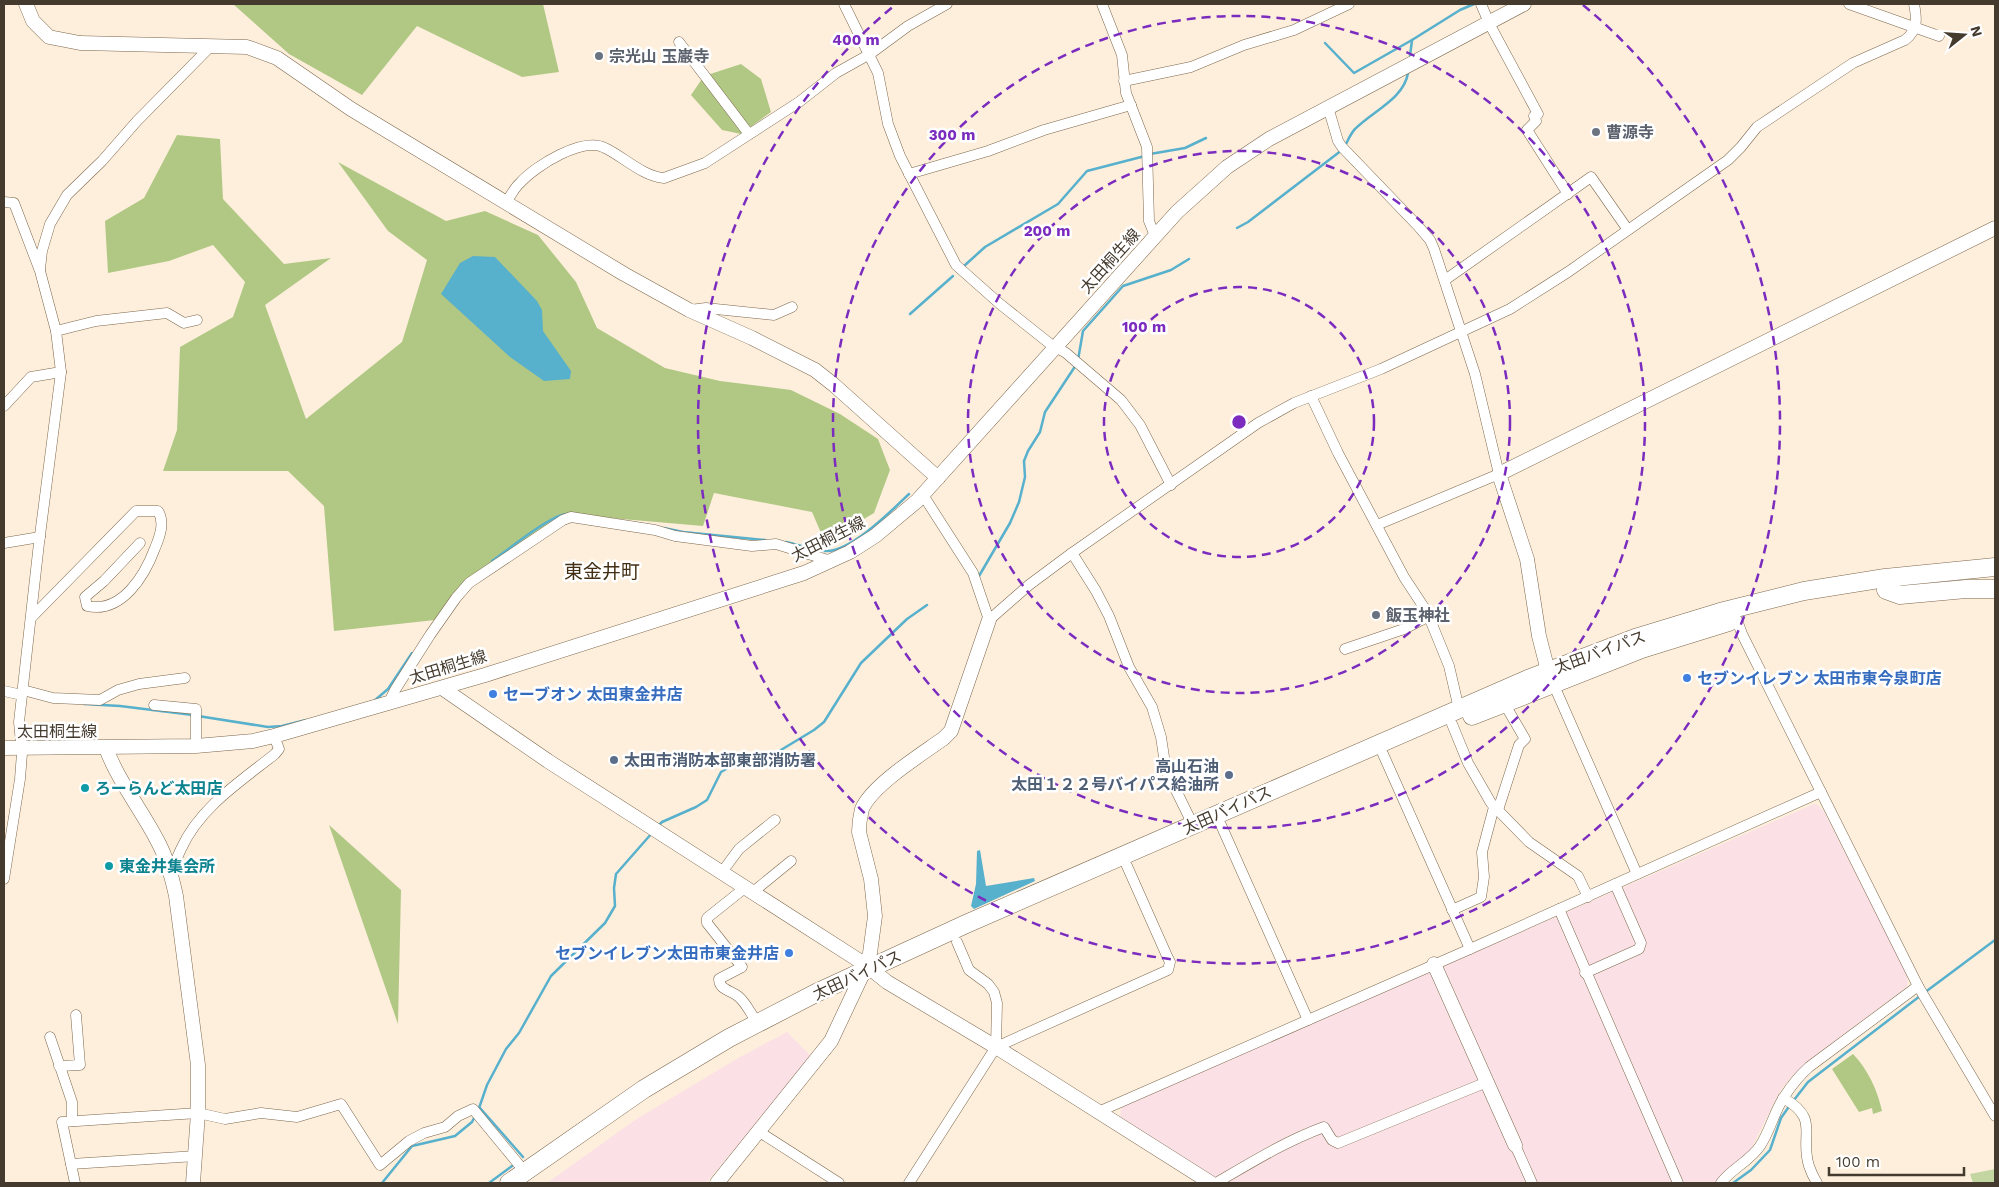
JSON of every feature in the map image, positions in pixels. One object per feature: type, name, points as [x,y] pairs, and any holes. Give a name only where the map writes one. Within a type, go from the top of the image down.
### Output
[{"type":"highway","name":"太田バイパス","points":[[528,1177],[644,1089],[758,1023],[816,993],[1193,825],[1550,677],[1638,637],[1720,612],[1804,591],[1885,578],[1995,567]]},
{"type":"highway","name":"太田バイパス","points":[[509,1183],[528,1177],[734,1048],[820,1004],[856,988],[870,970],[957,942],[1383,754],[1456,716],[1504,703],[1550,677],[1738,620],[1804,603],[1886,590],[1995,579]]},
{"type":"highway","points":[[1886,590],[1900,595],[1966,589],[1995,589]]},
{"type":"street","points":[[26,4],[33,21],[49,37],[80,43],[247,47],[277,58],[351,109],[624,274],[689,310],[752,338],[820,373],[938,478]]},
{"type":"street","points":[[844,4],[870,54],[880,80],[888,124],[900,156],[954,262],[961,271],[1042,337],[1066,353],[1121,400],[1140,425],[1171,485]]},
{"type":"street","points":[[506,202],[519,184],[537,168],[556,157],[584,146],[596,144],[604,147],[648,173],[664,178],[705,163],[799,102],[836,73],[870,54],[908,26],[947,4]]},
{"type":"street","points":[[1102,4],[1122,55],[1124,81],[1148,154],[1149,221],[1155,236]]},
{"type":"street","points":[[1124,81],[1191,67],[1244,45],[1294,30],[1349,4]]},
{"type":"street","points":[[1481,4],[1538,114],[1534,116],[1536,121],[1527,130],[1568,194]]},
{"type":"street","name":"太田桐生線","points":[[4,748],[196,746],[252,741],[388,704],[751,591],[804,573],[831,561],[875,536],[923,494],[1177,212],[1227,166],[1269,139],[1524,4]]},
{"type":"street","points":[[1849,4],[1939,36]]},
{"type":"street","points":[[870,970],[875,916],[871,879],[859,832],[859,822],[863,808],[874,790],[944,738],[950,731],[989,620],[1029,585],[1072,553],[1258,423],[1294,403],[1381,369],[1510,310],[1728,160],[1741,147],[1756,127],[1853,63],[1905,40],[1916,27],[1914,4]]},
{"type":"street","points":[[679,42],[750,134]]},
{"type":"street","points":[[40,271],[42,251],[50,224],[67,195],[102,162],[137,121],[212,45]]},
{"type":"street","points":[[909,174],[992,150],[1044,130],[1131,106]]},
{"type":"street","points":[[1328,107],[1338,141],[1344,150],[1430,240],[1475,374],[1499,474],[1528,558],[1539,636],[1550,677],[1637,874]]},
{"type":"street","points":[[1445,280],[1591,177],[1628,230]]},
{"type":"street","points":[[4,202],[14,203],[40,271],[56,332],[62,372],[22,692],[19,722],[21,748],[20,779],[4,879]]},
{"type":"street","points":[[1377,525],[1499,474],[1995,228]]},
{"type":"street","points":[[689,310],[706,308],[774,315],[792,307]]},
{"type":"street","points":[[56,332],[96,321],[167,313],[184,324],[198,320]]},
{"type":"street","points":[[4,406],[31,376],[62,372]]},
{"type":"street","points":[[1311,396],[1338,453],[1404,577],[1429,616],[1449,666],[1456,716],[1468,763],[1496,808],[1529,842],[1578,876],[1588,897]]},
{"type":"street","points":[[923,494],[972,573],[989,620]]},
{"type":"street","points":[[31,618],[136,511],[158,511],[162,517],[160,534],[149,565],[141,578],[121,598],[111,604],[98,608],[88,606],[85,597],[104,581],[140,542]]},
{"type":"street","points":[[388,704],[430,635],[469,583],[563,520],[571,517],[655,530],[675,536],[752,546],[776,544],[831,561]]},
{"type":"street","points":[[4,543],[40,537]]},
{"type":"street","points":[[1072,553],[1109,616],[1130,667],[1152,707],[1161,738],[1166,770],[1193,825]]},
{"type":"street","points":[[1345,649],[1404,629],[1429,616]]},
{"type":"street","points":[[1738,620],[1742,634],[1922,992],[1995,1116]]},
{"type":"street","points":[[4,691],[22,692],[53,698],[100,700],[118,690],[140,684],[185,678]]},
{"type":"street","points":[[446,690],[548,761],[749,889],[870,970],[1211,1183]]},
{"type":"street","points":[[1452,910],[1481,897],[1484,876],[1482,852],[1519,745],[1525,739],[1504,703]]},
{"type":"street","points":[[154,705],[196,709],[196,746]]},
{"type":"street","points":[[171,874],[181,848],[221,796],[279,749],[274,736]]},
{"type":"street","points":[[106,748],[111,763],[158,841],[171,874],[176,896],[198,1065],[198,1113],[193,1183]]},
{"type":"street","points":[[1383,754],[1470,949]]},
{"type":"street","points":[[1098,1112],[1588,897],[1821,792]]},
{"type":"street","points":[[722,872],[739,849],[775,820]]},
{"type":"street","points":[[1221,826],[1308,1020]]},
{"type":"street","points":[[758,1023],[739,997],[719,984],[719,979],[742,967],[707,923],[707,918],[790,861]]},
{"type":"street","points":[[996,1047],[1168,970],[1170,962],[1168,956],[1128,866]]},
{"type":"street","points":[[1585,973],[1639,949],[1641,943],[1615,884]]},
{"type":"street","points":[[1559,909],[1585,973],[1678,1183]]},
{"type":"street","points":[[910,1183],[996,1047],[997,1003],[994,992],[988,984],[969,970],[957,942]]},
{"type":"street","points":[[1434,964],[1532,1183]]},
{"type":"street","points":[[717,1183],[831,1041],[856,988]]},
{"type":"street","points":[[1720,1183],[1753,1155],[1789,1102],[1809,1067],[1922,992]]},
{"type":"street","points":[[59,1066],[80,1065],[76,1015]]},
{"type":"street","points":[[50,1037],[72,1102],[72,1121]]},
{"type":"street","points":[[1216,1183],[1274,1149],[1309,1132],[1324,1127],[1332,1140],[1338,1143],[1487,1082]]},
{"type":"street","points":[[1789,1102],[1803,1114],[1806,1122],[1809,1166],[1817,1183]]},
{"type":"street","points":[[74,1183],[62,1122],[198,1113],[224,1119],[261,1112],[298,1117],[341,1104],[380,1165],[409,1141],[424,1133],[444,1127],[473,1109],[528,1177]]},
{"type":"street","points":[[758,1131],[839,1183]]},
{"type":"street","points":[[71,1164],[196,1156]]},
{"type":"shaded area","points":[[1814,804],[1823,810],[1908,976],[1907,987],[1812,1058],[1791,1077],[1780,1091],[1751,1149],[1716,1183],[1219,1183],[1120,1120],[1121,1107]]},
{"type":"shaded area","points":[[787,1032],[812,1057],[706,1183],[547,1183],[635,1120],[740,1057]]},
{"type":"green space","points":[[233,4],[543,4],[559,72],[522,77],[417,26],[362,95],[289,54]]},
{"type":"green space","points":[[741,64],[761,79],[771,112],[741,134],[722,130],[691,95],[704,76]]},
{"type":"green space","points":[[177,135],[220,139],[223,199],[284,264],[331,258],[265,305],[306,419],[402,342],[427,260],[388,231],[338,162],[446,221],[485,211],[538,235],[576,282],[597,328],[665,368],[720,381],[791,390],[840,414],[878,439],[890,470],[874,513],[825,542],[812,512],[714,493],[703,526],[563,514],[466,580],[435,620],[334,631],[324,506],[288,471],[163,471],[177,430],[180,347],[233,317],[245,282],[213,245],[169,261],[108,273],[105,221],[144,198]]},
{"type":"green space","points":[[329,825],[401,890],[398,1024]]},
{"type":"green space","points":[[1853,1054],[1871,1080],[1882,1111],[1873,1114],[1872,1108],[1859,1112],[1832,1069]]},
{"type":"green space","points":[[1995,1169],[1995,1183],[1973,1183],[1970,1174]]},
{"type":"water","points":[[473,256],[495,257],[537,301],[542,310],[543,331],[571,371],[570,379],[544,381],[510,357],[441,294],[460,263]]},
{"type":"water","points":[[980,850],[986,886],[1034,878],[1035,881],[974,909],[971,906],[976,884],[977,851]]},
{"type":"waterway","points":[[1410,56],[1412,40],[1460,10],[1474,4]]},
{"type":"waterway","points":[[1325,43],[1354,73],[1412,40]]},
{"type":"waterway","points":[[1345,146],[1355,129],[1394,98],[1405,82],[1408,73]]},
{"type":"waterway","points":[[1150,154],[1185,148],[1206,138]]},
{"type":"waterway","points":[[1237,228],[1248,222],[1342,150]]},
{"type":"waterway","points":[[964,266],[985,247],[1058,204],[1087,171],[1145,156]]},
{"type":"waterway","points":[[1078,360],[1083,331],[1123,286],[1171,270],[1189,259]]},
{"type":"waterway","points":[[910,314],[953,276]]},
{"type":"waterway","points":[[979,576],[1010,523],[1019,502],[1025,477],[1024,461],[1040,432],[1045,412],[1076,365]]},
{"type":"waterway","points":[[786,542],[823,551],[837,549],[860,537],[909,494]]},
{"type":"waterway","points":[[492,561],[540,526],[567,514]]},
{"type":"waterway","points":[[664,528],[683,532],[765,540]]},
{"type":"waterway","points":[[659,825],[707,800],[721,772],[733,765],[771,756],[824,722],[861,663],[907,619],[927,605]]},
{"type":"waterway","points":[[374,701],[388,689],[412,653]]},
{"type":"waterway","points":[[84,704],[120,706],[193,715]]},
{"type":"waterway","points":[[198,716],[268,727],[282,726],[306,720]]},
{"type":"waterway","points":[[478,1111],[487,1085],[506,1049],[519,1033],[551,976],[605,923],[615,906],[614,888],[616,874],[652,833]]},
{"type":"waterway","points":[[1924,993],[1995,940]]},
{"type":"waterway","points":[[1794,1100],[1808,1082],[1920,996]]},
{"type":"waterway","points":[[1733,1183],[1751,1170],[1770,1150],[1781,1118],[1790,1105]]},
{"type":"waterway","points":[[480,1108],[523,1157]]},
{"type":"waterway","points":[[382,1183],[412,1146],[455,1136],[472,1122],[475,1116]]},
{"type":"waterway","points":[[489,1183],[512,1166]]},
{"type":"place","name":"宗光山 玉巌寺","points":[[599,56]]},
{"type":"place","name":"曹源寺","points":[[1596,132]]},
{"type":"place","name":"飯玉神社","points":[[1376,615]]},
{"type":"place","name":"セブンイレブン 太田市東今泉町店","points":[[1687,678]]},
{"type":"place","name":"セーブオン 太田東金井店","points":[[493,694]]},
{"type":"place","name":"太田市消防本部東部消防署","points":[[614,760]]},
{"type":"place","name":"高山石油 太田１２２号バイパス給油所","points":[[1229,775]]},
{"type":"place","name":"ろーらんど太田店","points":[[85,788]]},
{"type":"place","name":"東金井集会所","points":[[109,866]]},
{"type":"place","name":"セブンイレブン太田市東金井店","points":[[789,953]]},
{"type":"district","name":"東金井町","points":[[602,571]]}]
